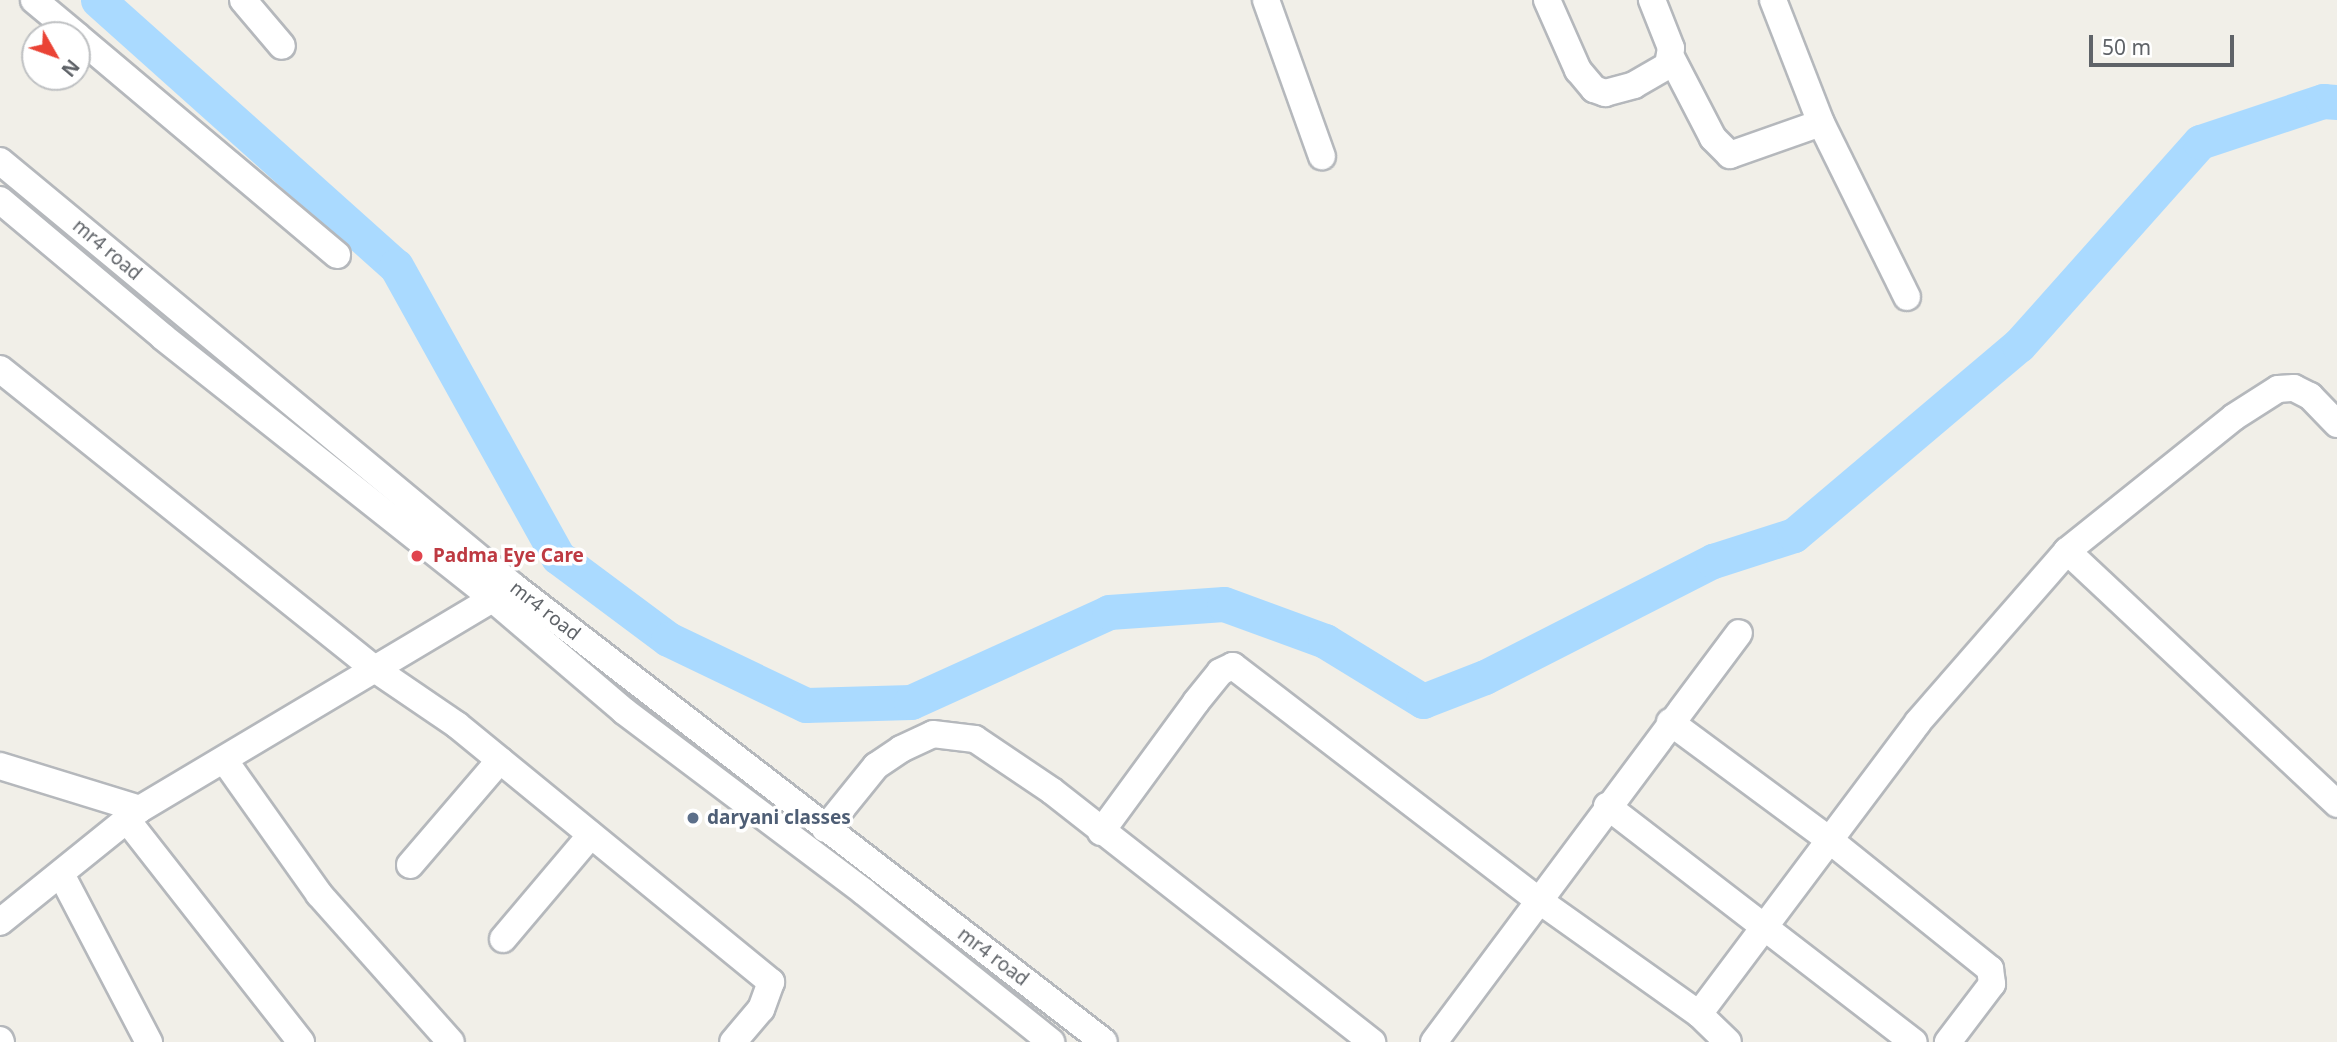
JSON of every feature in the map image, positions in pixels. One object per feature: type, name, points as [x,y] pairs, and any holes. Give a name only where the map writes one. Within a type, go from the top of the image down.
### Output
[{"type":"street","points":[[34,0],[58,21]]},
{"type":"street","points":[[243,0],[282,46]]},
{"type":"street","points":[[1266,0],[1322,156]]},
{"type":"street","points":[[1547,0],[1578,70],[1594,89],[1605,93],[1634,85],[1668,65],[1671,57]]},
{"type":"street","points":[[1652,0],[1671,57],[1713,138],[1730,155],[1821,123]]},
{"type":"street","points":[[1773,0],[1821,123],[1907,298]]},
{"type":"street","points":[[91,49],[337,255]]},
{"type":"street","name":"mr4 road","points":[[0,161],[503,592],[624,711],[864,892],[1051,1042]]},
{"type":"street","name":"mr4 road","points":[[0,200],[163,337],[825,829],[1104,1042]]},
{"type":"street","points":[[0,369],[375,669],[500,760],[771,982],[761,1009],[733,1042]]},
{"type":"street","points":[[1699,1014],[1763,924],[1832,842],[1918,722],[2067,551],[2234,417],[2278,389],[2294,388],[2310,396],[2337,424]]},
{"type":"street","points":[[2067,551],[2337,804]]},
{"type":"street","points":[[0,922],[134,815],[503,592]]},
{"type":"street","points":[[1434,1042],[1537,899],[1739,633]]},
{"type":"street","points":[[1101,832],[1196,702],[1220,672],[1233,666],[1537,899],[1699,1014],[1728,1042]]},
{"type":"street","points":[[1670,722],[1832,842],[1993,974],[1992,984],[1948,1042]]},
{"type":"street","points":[[825,829],[876,766],[933,734],[954,733],[993,748],[1372,1042]]},
{"type":"street","points":[[410,865],[500,760]]},
{"type":"street","points":[[225,761],[319,894],[451,1042]]},
{"type":"street","points":[[0,766],[134,815],[301,1042]]},
{"type":"street","points":[[1607,806],[1914,1042]]},
{"type":"street","points":[[503,939],[591,835]]},
{"type":"street","points":[[61,874],[149,1042]]},
{"type":"waterway","points":[[98,0],[396,266],[558,557],[668,639],[806,705],[911,702],[1109,612],[1224,604],[1325,641],[1423,701],[1485,677],[1713,561],[1794,535],[2019,345],[2200,142],[2323,101],[2337,102]]},
{"type":"place","name":"Padma Eye Care","points":[[417,556]]},
{"type":"place","name":"daryani classes","points":[[693,818]]}]
